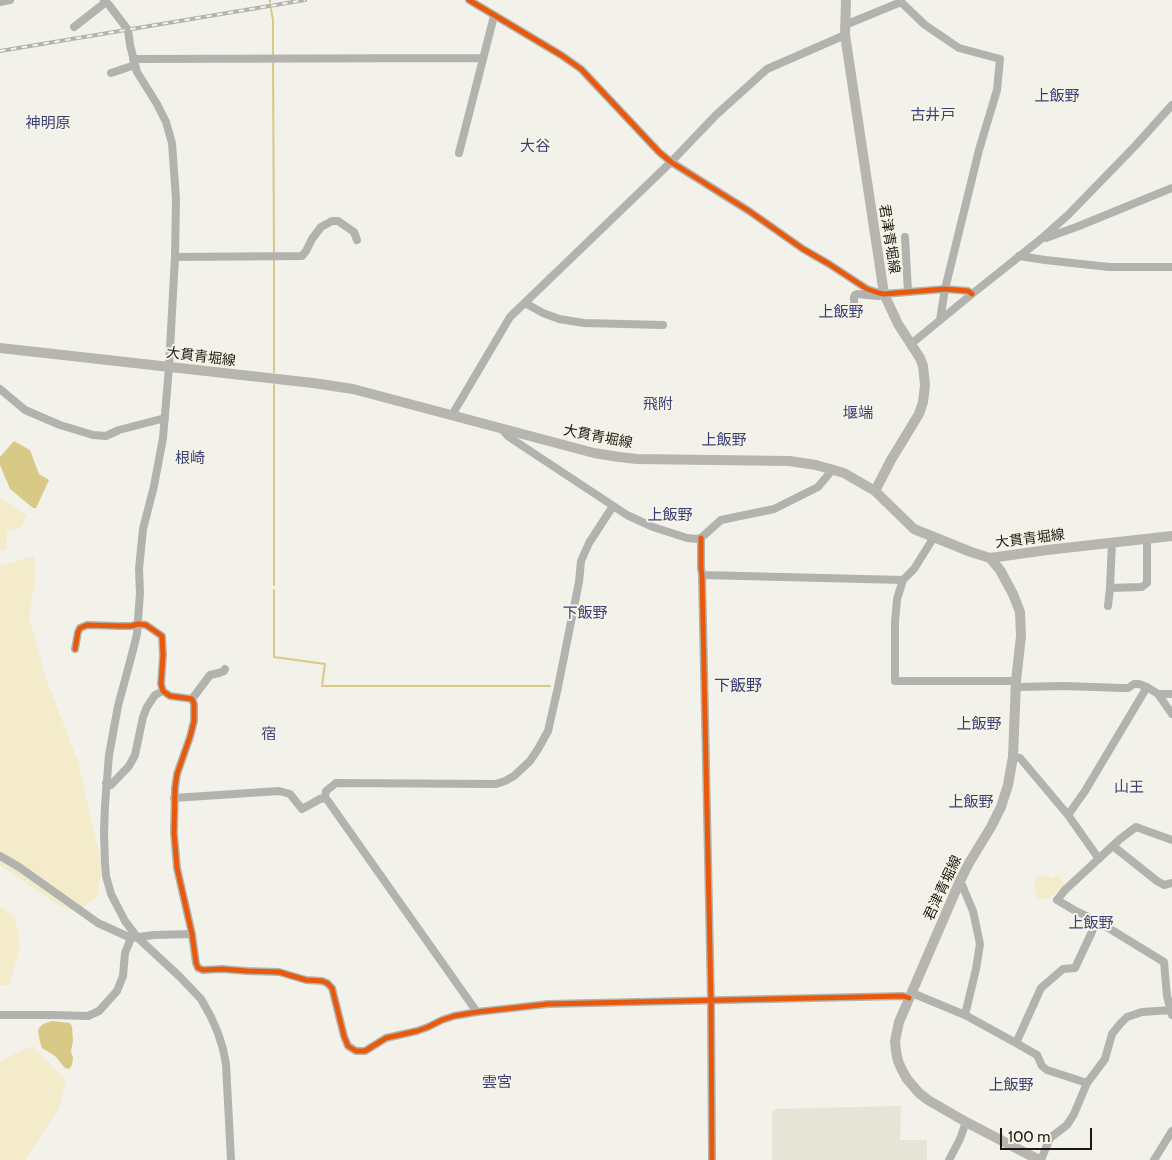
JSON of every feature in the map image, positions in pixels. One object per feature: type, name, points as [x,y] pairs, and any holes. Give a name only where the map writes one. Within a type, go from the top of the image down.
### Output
[{"type":"main road","name":"君津青堀線","points":[[846,0],[845,30],[884,295],[898,324],[920,358],[925,385],[919,414],[874,491]]},
{"type":"main road","name":"大貫青堀線","points":[[0,348],[353,389],[594,453],[619,457],[637,459],[789,461],[816,465],[844,473],[874,491],[914,529],[990,558],[1172,536]]},
{"type":"main road","name":"君津青堀線","points":[[990,558],[1000,570],[1014,594],[1020,612],[1021,636],[1016,684],[1013,757],[1008,785],[1001,807],[959,883],[899,1022],[895,1041],[898,1061],[907,1079],[928,1100],[1040,1160]]},
{"type":"street","points":[[0,2],[10,0]]},
{"type":"street","points":[[469,0],[581,70],[671,162],[867,289],[884,295]]},
{"type":"street","points":[[74,27],[109,2],[128,30],[134,62],[141,79],[166,122],[172,143],[176,199],[169,367],[163,438],[143,529],[139,569],[138,624],[118,706],[106,783],[104,833],[106,876],[111,894],[134,938]]},
{"type":"street","points":[[452,415],[510,317],[671,162],[716,115],[767,68],[901,2],[925,25],[959,48],[1000,60],[997,90],[979,150],[945,289],[940,320]]},
{"type":"street","points":[[459,153],[494,16]]},
{"type":"street","points":[[111,74],[134,62],[482,58]]},
{"type":"street","points":[[911,344],[1041,239],[1091,192],[1172,105]]},
{"type":"street","points":[[1041,239],[1079,226],[1172,188]]},
{"type":"street","points":[[174,257],[302,256],[312,239],[322,227],[332,220],[338,221],[354,232],[357,240]]},
{"type":"street","points":[[905,238],[908,292]]},
{"type":"street","points":[[1019,256],[1109,267],[1172,267]]},
{"type":"street","points":[[854,314],[854,297],[857,294],[884,295],[945,289],[968,290],[972,294]]},
{"type":"street","points":[[525,303],[559,319],[584,323],[663,325]]},
{"type":"street","points":[[0,389],[25,410],[33,414],[93,435],[106,436],[120,430],[165,418]]},
{"type":"street","points":[[501,428],[509,437],[640,522],[687,538],[701,538],[721,520],[774,509],[818,487],[833,469]]},
{"type":"street","points":[[325,798],[326,791],[336,783],[496,784],[514,776],[530,761],[548,731],[562,669],[581,561],[589,543],[613,506]]},
{"type":"street","points":[[934,537],[914,569],[904,580],[897,599],[895,681],[1122,688],[1139,684],[1147,686],[1158,694],[1172,714]]},
{"type":"street","points":[[701,538],[711,1001],[712,1160]]},
{"type":"street","points":[[1110,588],[1142,587],[1147,583],[1147,538]]},
{"type":"street","points":[[1108,606],[1112,542]]},
{"type":"street","points":[[702,575],[904,580]]},
{"type":"street","points":[[75,649],[77,634],[83,626],[91,624],[146,625],[162,636],[161,684],[164,692],[170,696],[192,699]]},
{"type":"street","points":[[192,699],[210,675],[219,674],[225,669]]},
{"type":"street","points":[[1068,815],[1085,791],[1147,686]]},
{"type":"street","points":[[106,783],[111,785],[129,766],[135,755],[146,706],[155,695],[164,692]]},
{"type":"street","points":[[1158,694],[1172,694]]},
{"type":"street","points":[[192,699],[194,704],[194,721],[177,774],[174,798],[174,833],[176,868],[198,968],[203,970],[279,972],[306,980],[328,983],[332,988],[348,1046],[356,1051],[365,1051],[386,1038],[417,1031],[442,1020],[476,1012],[548,1004],[910,995],[966,1015],[1037,1056],[1042,1066],[1047,1070],[1087,1083]]},
{"type":"street","points":[[1013,757],[1020,758],[1068,815],[1099,859]]},
{"type":"street","points":[[174,798],[279,791],[290,794],[302,809],[325,798]]},
{"type":"street","points":[[325,798],[476,1012]]},
{"type":"street","points":[[1040,1160],[1050,1138],[1067,1125],[1074,1114],[1087,1083],[1105,1060],[1112,1034],[1127,1017],[1142,1012],[1171,1012],[1166,996],[1164,962],[1097,921],[1057,900],[1065,890],[1136,826],[1172,840]]},
{"type":"street","points":[[1113,846],[1157,881],[1164,884],[1172,883]]},
{"type":"street","points":[[0,856],[19,867],[98,923],[134,938],[192,988],[211,1017],[224,1049],[231,1160]]},
{"type":"street","points":[[959,883],[962,885],[973,911],[980,944],[966,1015]]},
{"type":"street","points":[[1016,1043],[1041,988],[1063,968],[1075,968],[1097,921]]},
{"type":"street","points":[[134,938],[154,935],[192,934]]},
{"type":"street","points":[[0,1015],[88,1016],[99,1011],[117,991],[123,976],[125,953],[134,938]]},
{"type":"street","points":[[949,1160],[966,1122]]},
{"type":"street","points":[[1154,1160],[1172,1131]]},
{"type":"shaded area","points":[[14,441],[30,450],[39,474],[49,480],[36,508],[33,508],[10,489],[0,465],[0,457]]},
{"type":"shaded area","points":[[0,498],[27,516],[20,528],[7,531],[6,550],[0,551]]},
{"type":"shaded area","points":[[34,556],[35,579],[29,618],[44,673],[78,762],[102,867],[97,896],[77,912],[58,905],[0,865],[0,566]]},
{"type":"shaded area","points":[[1040,875],[1052,879],[1058,875],[1061,877],[1064,885],[1062,889],[1047,898],[1040,899],[1037,897],[1034,881]]},
{"type":"shaded area","points":[[0,907],[15,916],[20,947],[9,985],[0,985]]},
{"type":"shaded area","points":[[52,1021],[70,1023],[72,1027],[73,1041],[71,1051],[73,1058],[69,1069],[65,1068],[55,1056],[42,1048],[39,1028],[43,1024]]},
{"type":"shaded area","points":[[32,1046],[66,1080],[59,1108],[25,1160],[0,1160],[0,1061]]},
{"type":"shaded area","points":[[901,1106],[900,1140],[927,1140],[927,1160],[772,1160],[772,1112],[777,1109]]},
{"type":"waterway","points":[[271,9],[273,20],[273,57]]},
{"type":"waterway","points":[[273,63],[274,252]]},
{"type":"waterway","points":[[274,259],[274,372]]},
{"type":"waterway","points":[[274,385],[274,585]]},
{"type":"waterway","points":[[274,590],[274,657],[325,664],[322,686],[550,686]]},
{"type":"railway","points":[[0,51],[305,0]]},
{"type":"cycle path","points":[[469,0],[581,69],[659,152],[671,162],[867,289],[884,294],[945,289],[968,291],[972,294]]},
{"type":"cycle path","points":[[701,538],[711,1001],[712,1160]]},
{"type":"cycle path","points":[[75,649],[78,632],[80,628],[87,625],[146,625],[162,636],[161,684],[163,691],[170,696],[192,699],[194,704],[194,721],[177,774],[174,833],[177,868],[198,968],[203,970],[279,972],[306,980],[327,983],[332,988],[348,1046],[356,1051],[365,1051],[386,1038],[417,1031],[454,1016],[548,1004],[903,996],[909,998]]},
{"type":"district","name":"上飯野","points":[[1057,97]]},
{"type":"district","name":"古井戸","points":[[933,116]]},
{"type":"district","name":"神明原","points":[[48,124]]},
{"type":"district","name":"大谷","points":[[535,147]]},
{"type":"district","name":"上飯野","points":[[841,313]]},
{"type":"district","name":"飛附","points":[[658,405]]},
{"type":"district","name":"堰端","points":[[858,414]]},
{"type":"district","name":"上飯野","points":[[724,441]]},
{"type":"district","name":"根崎","points":[[190,459]]},
{"type":"district","name":"上飯野","points":[[670,516]]},
{"type":"district","name":"下飯野","points":[[585,614]]},
{"type":"district","name":"下飯野","points":[[738,686]]},
{"type":"district","name":"上飯野","points":[[979,725]]},
{"type":"district","name":"宿","points":[[269,735]]},
{"type":"district","name":"山王","points":[[1129,788]]},
{"type":"district","name":"上飯野","points":[[971,803]]},
{"type":"district","name":"上飯野","points":[[1091,924]]},
{"type":"district","name":"雲宮","points":[[497,1083]]},
{"type":"district","name":"上飯野","points":[[1011,1086]]}]
